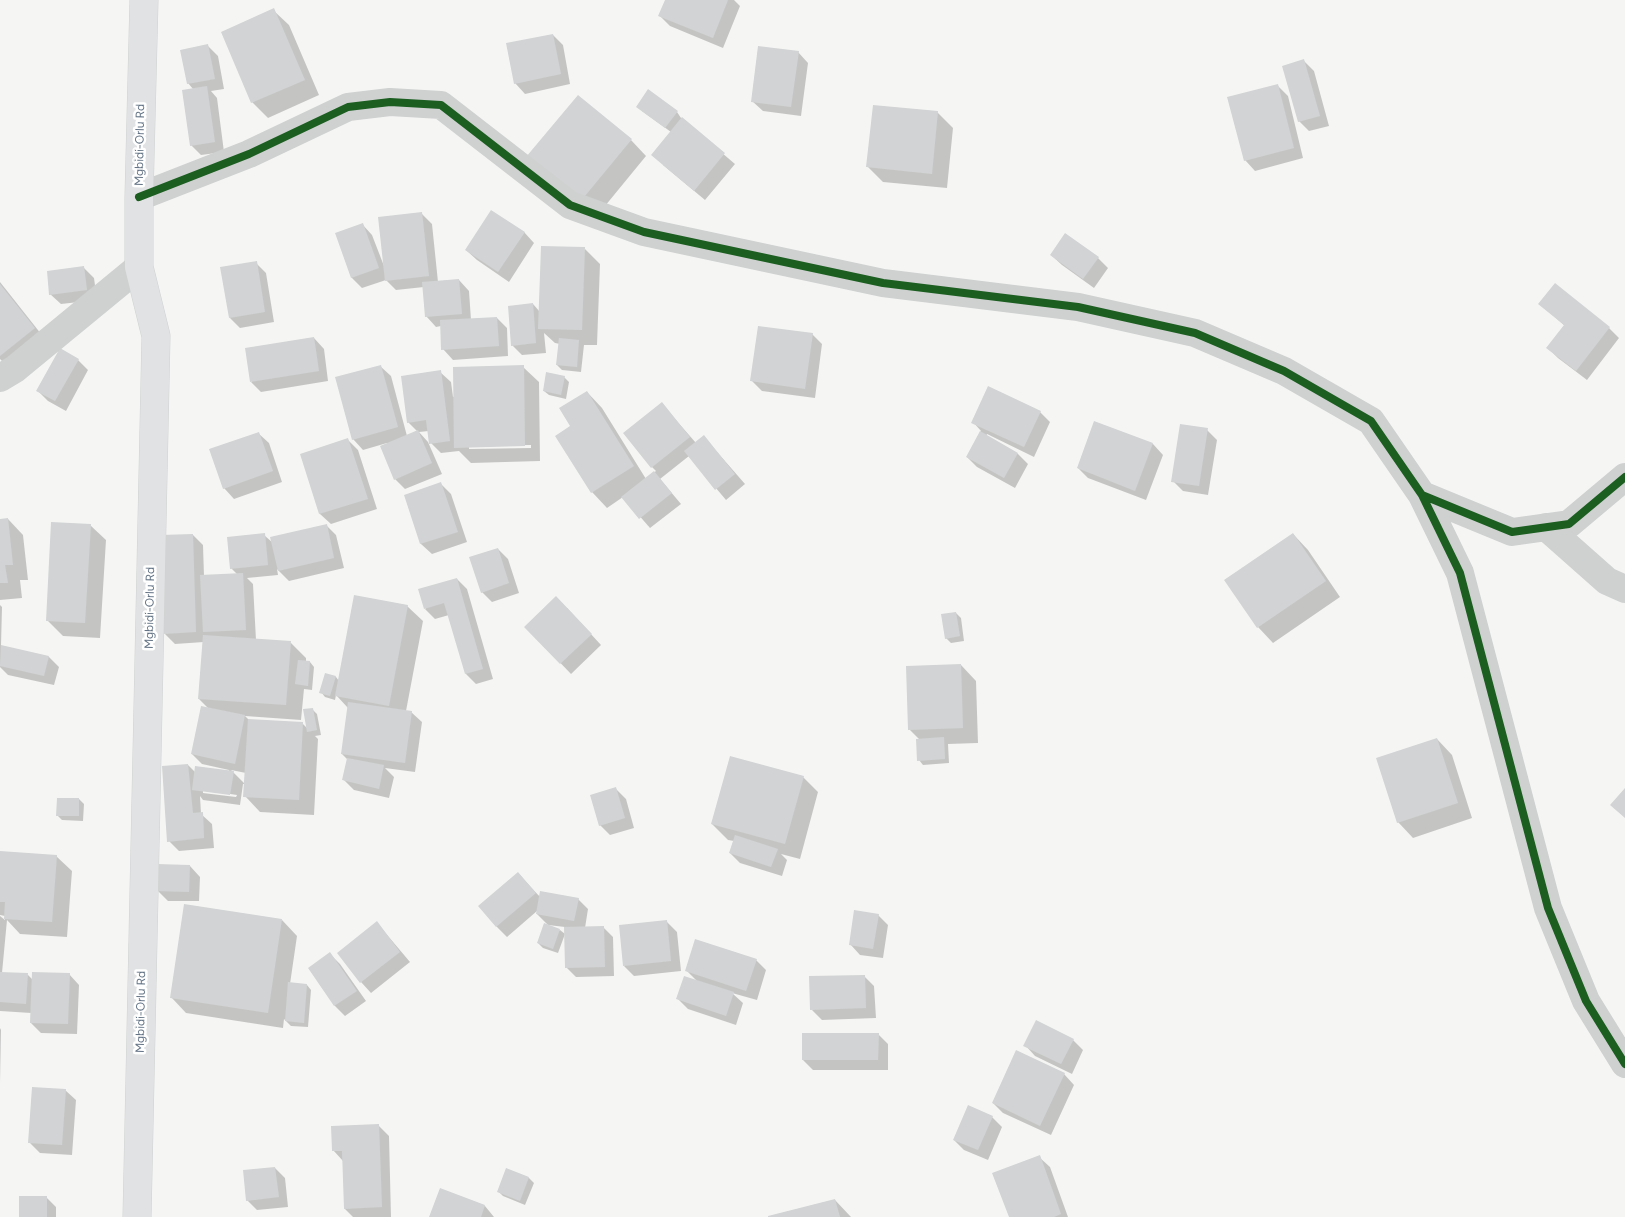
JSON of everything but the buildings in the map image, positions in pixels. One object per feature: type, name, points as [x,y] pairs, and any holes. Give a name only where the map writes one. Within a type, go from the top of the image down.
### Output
[{"type":"main road","name":"Mgbidi-Orlu Rd","points":[[136,1217],[156,336],[140,267],[139,197],[144,0]]},
{"type":"street","points":[[139,197],[249,154],[348,107],[390,102],[441,105],[570,205],[644,232],[883,282],[1078,307],[1195,333],[1284,371],[1371,421],[1422,495],[1460,573],[1548,908],[1586,1001],[1625,1064]]},
{"type":"street","points":[[0,378],[140,267]]},
{"type":"street","points":[[1422,495],[1512,532],[1569,524],[1625,477]]},
{"type":"street","points":[[1546,527],[1607,581],[1625,589]]},
{"type":"cycle path","points":[[139,197],[249,154],[348,107],[390,102],[441,105],[570,205],[644,232],[883,283],[1078,307],[1195,333],[1284,371],[1371,421],[1422,495],[1512,532],[1569,524],[1625,477]]},
{"type":"cycle path","points":[[1422,495],[1460,573],[1548,908],[1586,1001],[1625,1064]]}]
